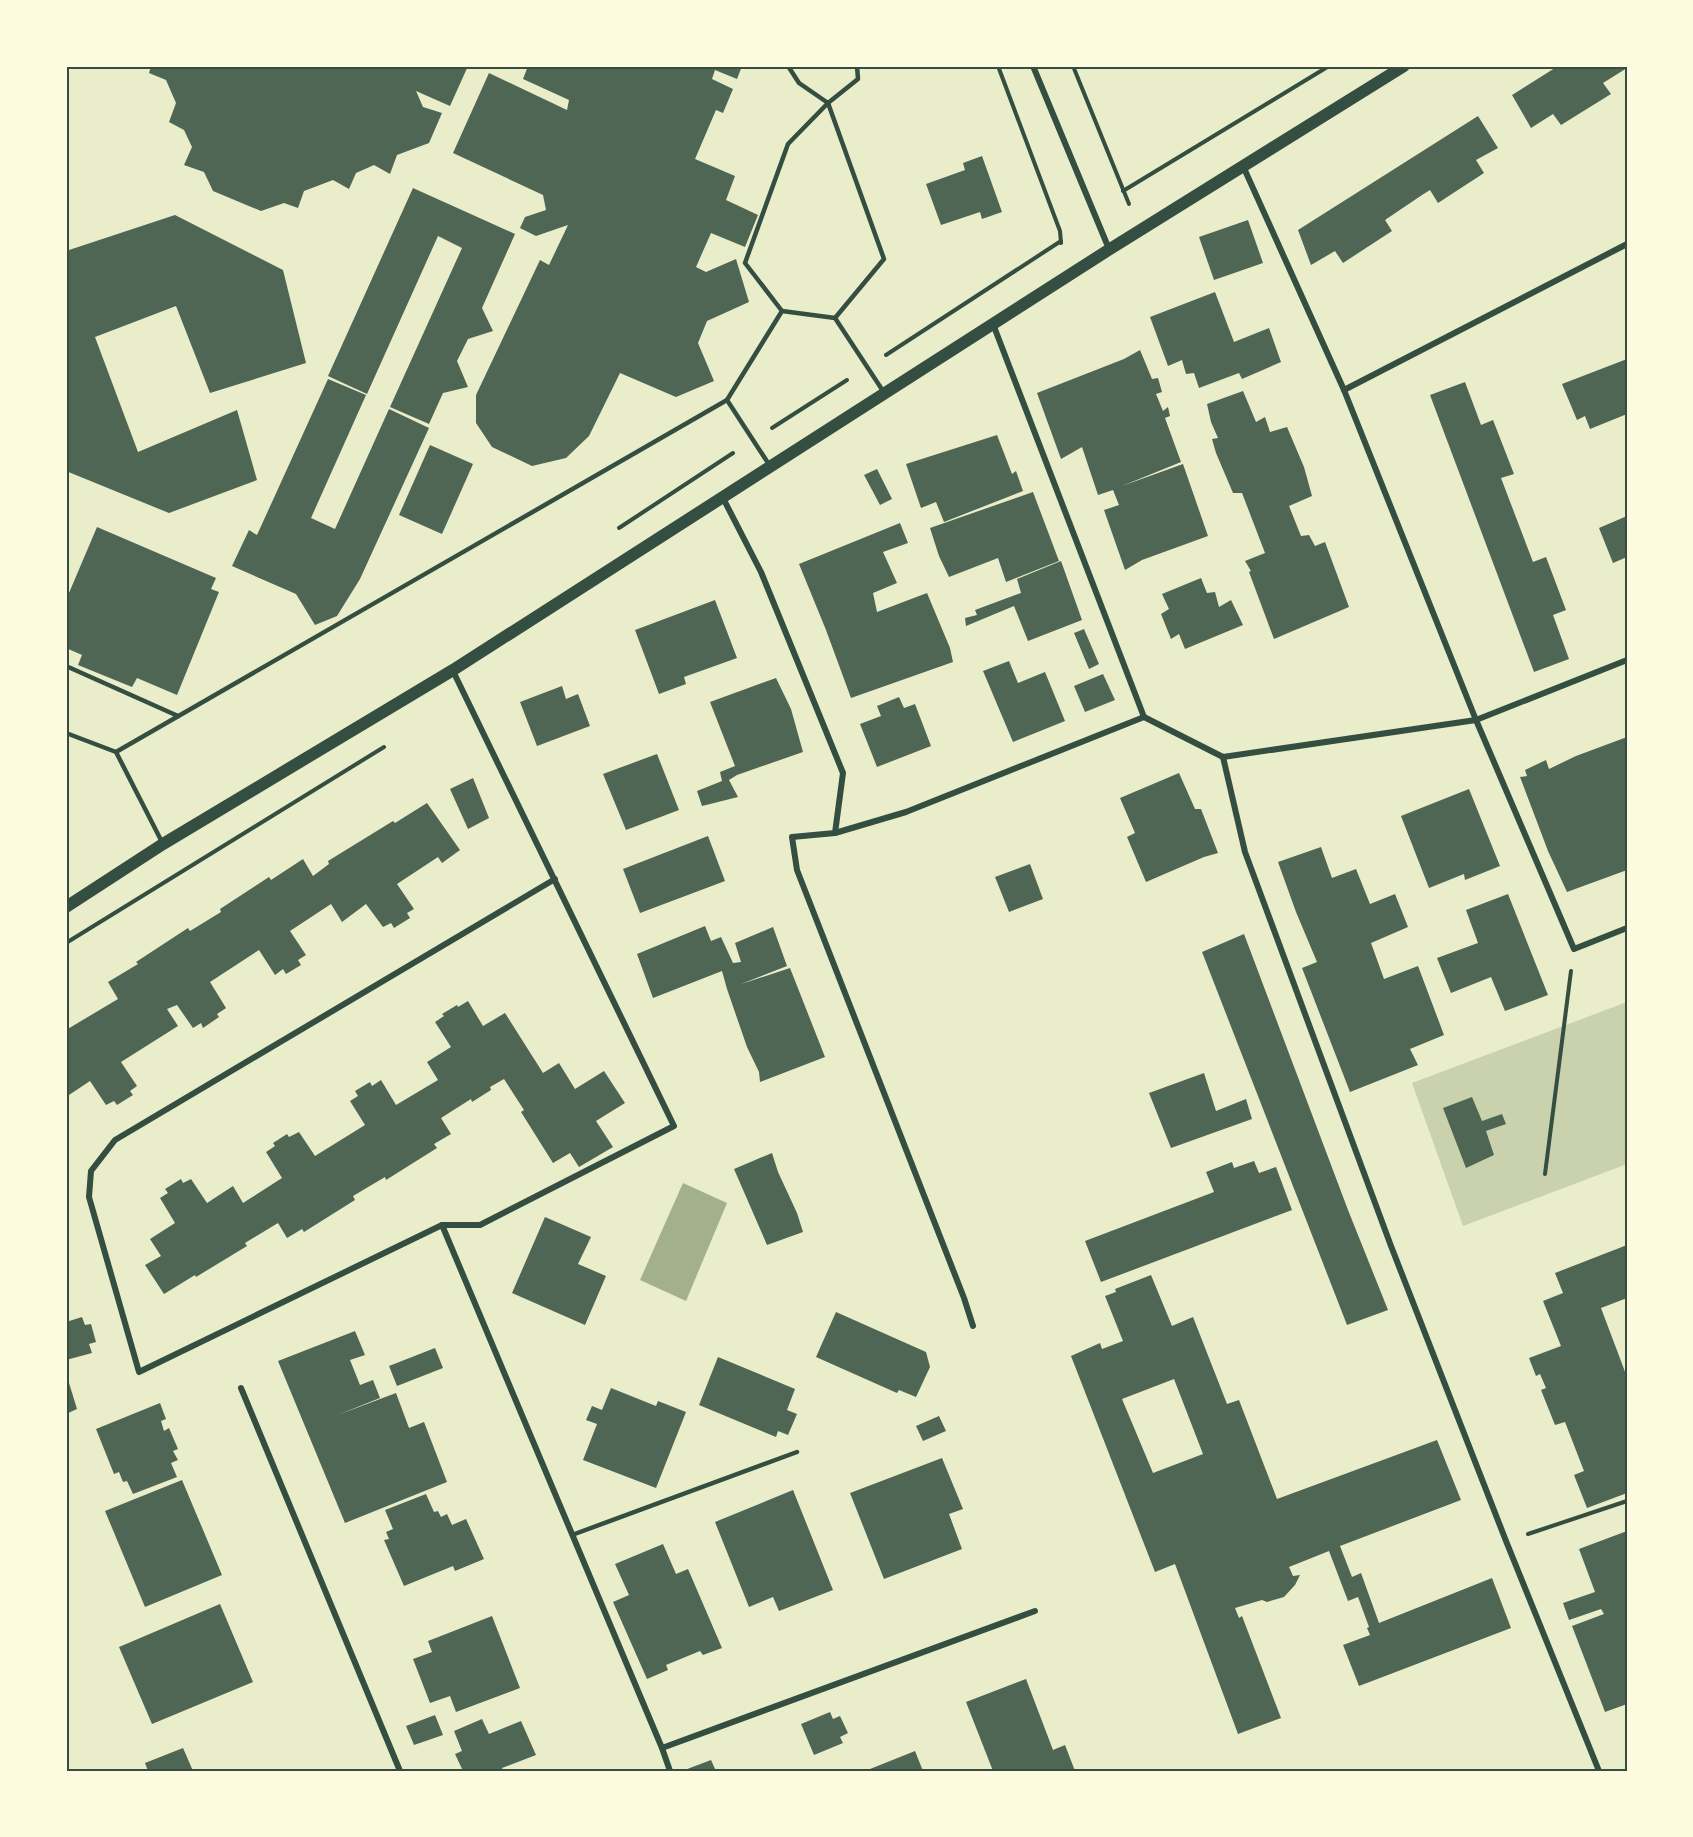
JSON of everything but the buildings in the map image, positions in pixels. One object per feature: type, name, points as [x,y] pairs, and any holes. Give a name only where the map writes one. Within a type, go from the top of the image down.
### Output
[{"type":"main road","points":[[66,907],[163,844],[453,670],[1110,249],[1404,66]]},
{"type":"street","points":[[1033,66],[1110,249]]},
{"type":"street","points":[[1243,166],[1344,390],[1476,720],[1574,949],[1627,928]]},
{"type":"street","points":[[1344,390],[1627,244]]},
{"type":"street","points":[[993,324],[1144,717],[1223,757],[1476,720],[1627,660]]},
{"type":"street","points":[[723,498],[761,572],[843,773],[835,833]]},
{"type":"street","points":[[453,670],[555,879],[674,1126],[480,1226],[442,1225],[139,1372],[89,1197],[91,1170],[115,1140],[555,879]]},
{"type":"street","points":[[973,1326],[797,870],[792,837],[835,833],[906,812],[1144,717]]},
{"type":"street","points":[[1223,757],[1245,852],[1391,1246],[1599,1771]]},
{"type":"street","points":[[442,1225],[670,1771]]},
{"type":"street","points":[[241,1388],[400,1771]]},
{"type":"street","points":[[662,1748],[1035,1611]]},
{"type":"lane","points":[[788,66],[799,83],[828,103],[884,259],[835,318]]},
{"type":"lane","points":[[857,66],[858,79],[828,103],[788,144],[745,263],[782,311],[835,318],[885,394]]},
{"type":"lane","points":[[116,752],[727,400],[782,311]]},
{"type":"lane","points":[[727,400],[771,467]]},
{"type":"lane","points":[[66,666],[178,716]]},
{"type":"lane","points":[[66,733],[116,752],[163,844]]},
{"type":"lane","points":[[572,1534],[797,1452]]},
{"type":"path","points":[[998,66],[1060,231]]},
{"type":"path","points":[[1073,66],[1129,206]]},
{"type":"path","points":[[1123,191],[1329,66]]},
{"type":"path","points":[[878,360],[1061,241]]},
{"type":"path","points":[[767,431],[848,379]]},
{"type":"path","points":[[618,528],[737,450]]},
{"type":"path","points":[[1545,1174],[1574,949]]},
{"type":"path","points":[[1506,1541],[1627,1501]]},
{"type":"shaded area","points":[[1627,1002],[1627,1164],[1463,1226],[1412,1083]]},
{"type":"shaded area","points":[[683,1183],[727,1203],[686,1301],[640,1280]]}]
